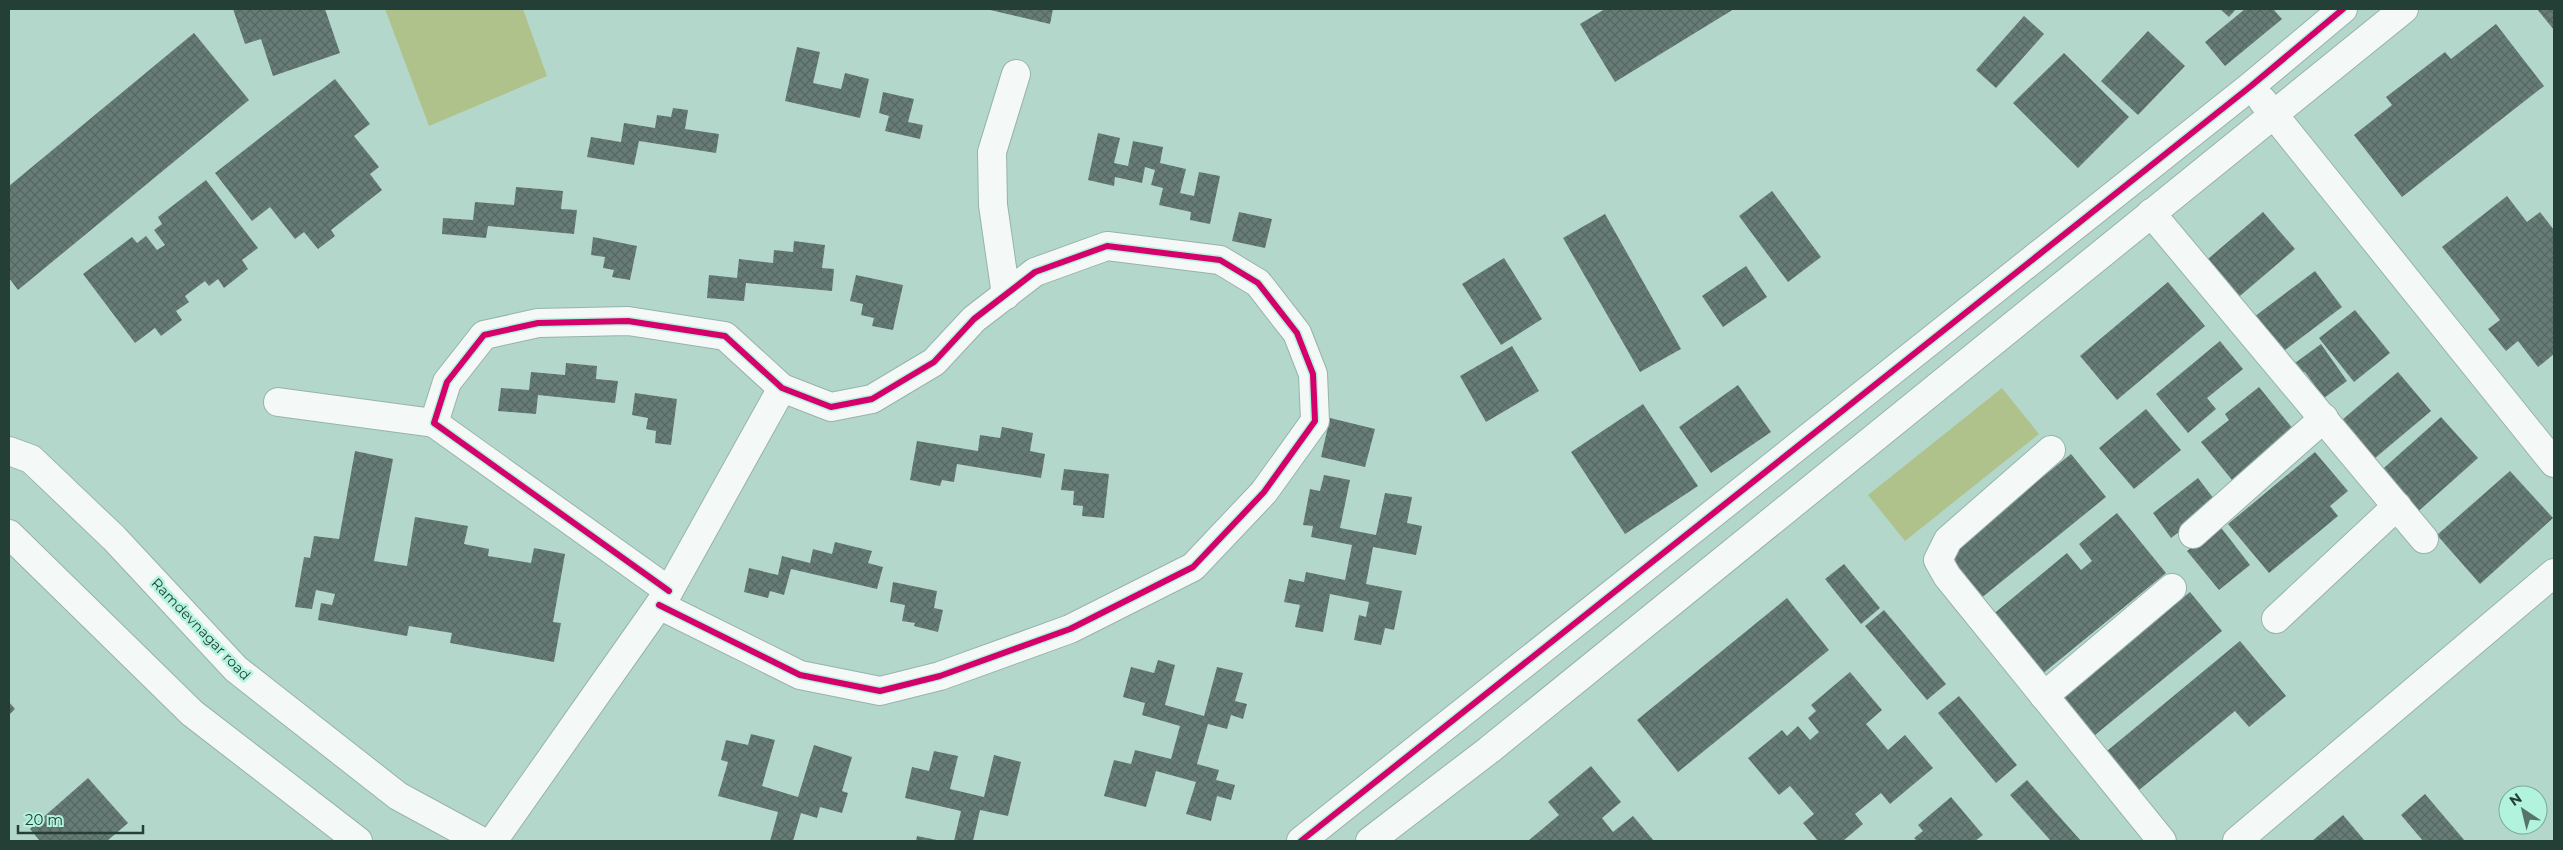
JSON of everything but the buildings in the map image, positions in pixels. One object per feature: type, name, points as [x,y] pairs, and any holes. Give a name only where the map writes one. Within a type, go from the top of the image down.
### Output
[{"type":"street","points":[[1300,841],[2251,86],[2343,9]]},
{"type":"street","points":[[1370,841],[1489,750],[2404,9]]},
{"type":"street","points":[[1006,295],[993,205],[992,152],[1016,74]]},
{"type":"street","points":[[2251,86],[2554,463]]},
{"type":"street","points":[[2151,213],[2424,539]]},
{"type":"street","points":[[278,402],[434,423],[664,598],[800,675],[880,691],[940,676],[1070,629],[1192,567],[1264,492],[1315,421],[1313,374],[1297,333],[1258,284],[1220,260],[1107,246],[1035,272],[974,320],[934,362],[872,399],[831,407],[782,388],[725,336],[628,321],[538,323],[484,335],[447,382],[434,423]]},
{"type":"street","points":[[493,841],[664,598],[782,388]]},
{"type":"street","points":[[2193,534],[2324,418]]},
{"type":"street","points":[[2051,450],[1948,540],[1938,560],[1947,576],[2162,841]]},
{"type":"street","name":"Ramdevnagar road","points":[[9,451],[31,459],[93,518],[236,669],[398,796],[481,841]]},
{"type":"street","points":[[2276,619],[2397,506]]},
{"type":"street","points":[[9,534],[192,713],[358,841]]},
{"type":"street","points":[[2237,841],[2554,573]]},
{"type":"street","points":[[2044,696],[2172,588]]},
{"type":"green space","points":[[385,9],[523,9],[547,76],[429,126]]},
{"type":"green space","points":[[2002,388],[2039,434],[1905,541],[1868,495]]},
{"type":"cycle path","points":[[1301,841],[2251,86],[2343,9]]},
{"type":"cycle path","points":[[659,605],[800,675],[880,691],[940,676],[1070,629],[1193,567],[1264,492],[1315,421],[1313,374],[1297,333],[1258,283],[1220,260],[1107,246],[1035,272],[974,319],[934,362],[872,399],[831,407],[782,388],[725,336],[628,321],[538,323],[484,335],[447,382],[434,423],[669,591]]}]
